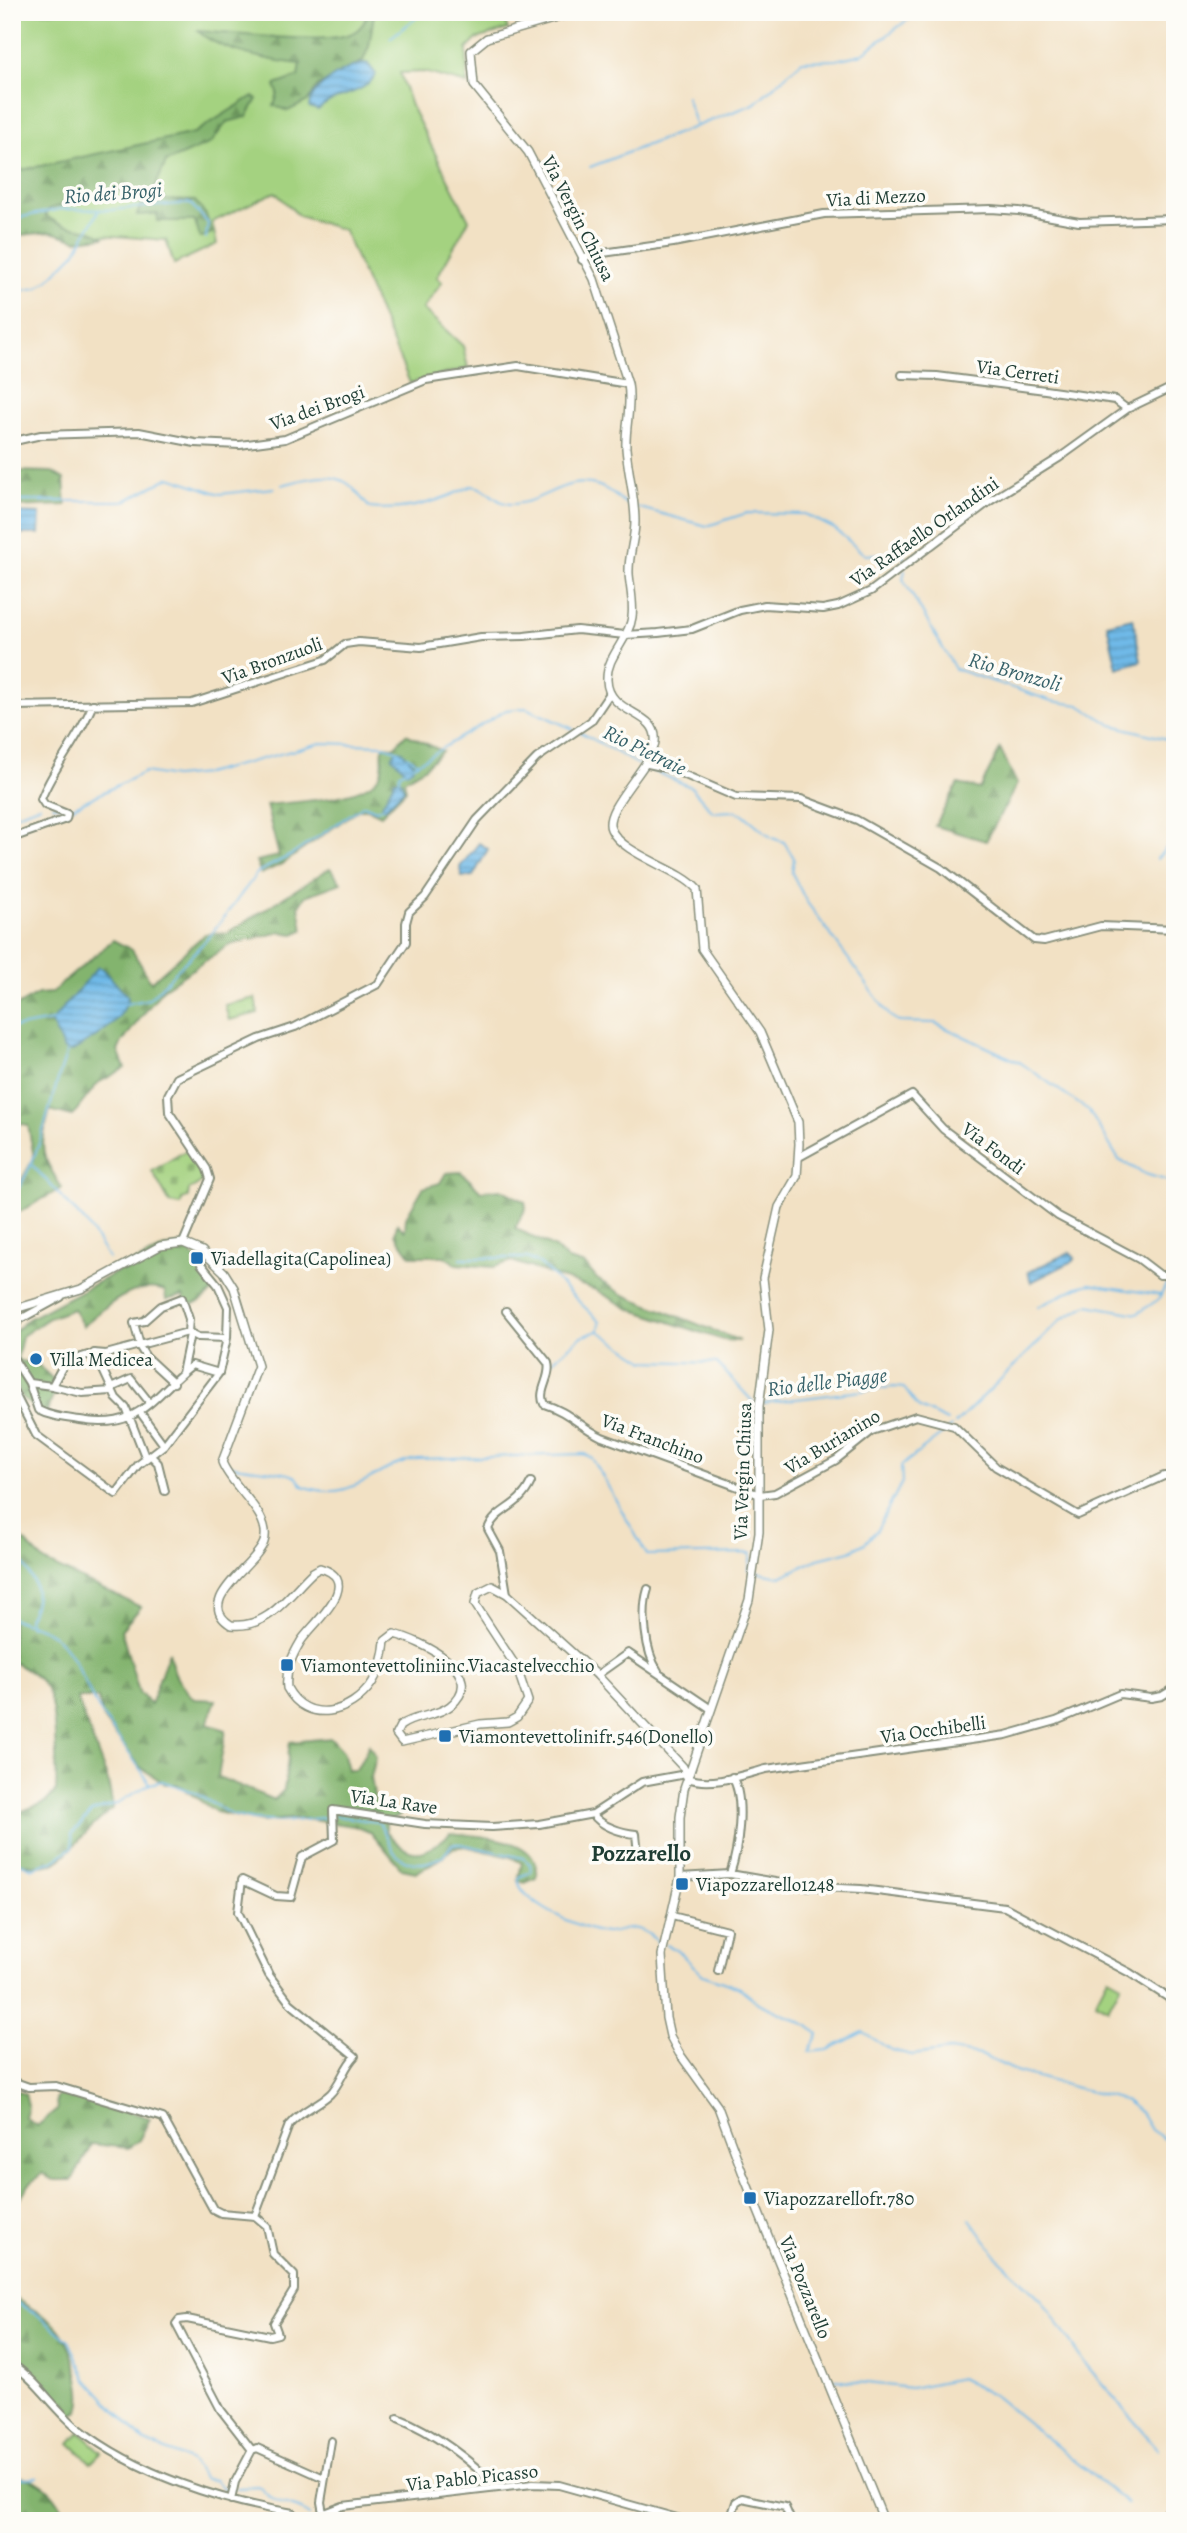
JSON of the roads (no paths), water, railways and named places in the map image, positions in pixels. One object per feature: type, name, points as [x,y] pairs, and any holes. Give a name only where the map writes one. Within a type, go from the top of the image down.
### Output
[{"type":"street","name":"Via Vergin Chiusa","points":[[577,12],[487,38],[471,51],[471,67],[474,85],[528,152],[594,279],[628,384],[631,401],[626,439],[628,475],[636,524],[629,553],[633,616],[608,667],[610,692],[623,709],[648,720],[655,729],[655,741],[648,764],[622,797],[609,827],[614,835],[648,860],[685,878],[697,890],[702,949],[765,1043],[797,1122],[799,1157],[794,1185],[777,1216],[763,1278],[769,1330],[759,1406],[759,1532],[749,1600],[687,1776],[681,1801],[680,1877]]},
{"type":"street","points":[[735,12],[748,12]]},
{"type":"street","name":"Via di Mezzo","points":[[582,260],[589,255],[673,243],[824,214],[991,209],[1019,211],[1079,222],[1175,219]]},
{"type":"street","name":"Via dei Brogi","points":[[12,437],[19,440],[41,435],[139,432],[195,443],[240,444],[285,439],[426,380],[518,366],[628,384]]},
{"type":"street","name":"Via Cerreti","points":[[902,375],[937,376],[1115,400],[1127,409]]},
{"type":"street","name":"Via Raffaello Orlandini","points":[[625,635],[692,629],[740,610],[765,605],[822,609],[856,598],[936,544],[990,501],[1059,458],[1127,409],[1175,386]]},
{"type":"street","name":"Via Bronzuoli","points":[[12,706],[142,705],[212,698],[325,660],[345,644],[359,642],[421,647],[481,637],[524,636],[576,630],[625,635]]},
{"type":"street","points":[[183,1243],[210,1179],[207,1169],[169,1112],[168,1096],[174,1083],[184,1073],[259,1039],[295,1027],[378,984],[406,942],[405,923],[409,912],[425,897],[477,820],[537,758],[591,721],[610,692]]},
{"type":"street","points":[[12,838],[66,819],[67,814],[45,805],[41,799],[53,772],[82,731],[93,704]]},
{"type":"street","points":[[648,764],[671,769],[736,797],[801,799],[857,820],[941,868],[1039,942],[1101,926],[1175,929]]},
{"type":"street","name":"Via Fondi","points":[[799,1157],[912,1095],[943,1129],[1058,1216],[1139,1259],[1160,1275],[1175,1275]]},
{"type":"street","points":[[12,1332],[19,1320],[160,1246],[183,1243],[202,1251],[224,1272],[234,1288],[258,1366],[222,1462],[233,1484],[260,1514],[266,1532],[260,1551],[220,1596],[222,1617],[237,1626],[263,1620],[320,1568],[328,1570],[336,1581],[335,1599],[307,1633],[290,1662],[286,1678],[292,1698],[300,1706],[316,1712],[330,1712],[355,1702],[373,1683],[384,1654],[386,1638],[394,1634],[443,1655],[458,1670],[461,1679],[460,1690],[449,1707],[400,1726],[396,1734],[402,1742],[517,1717],[528,1701],[523,1679],[475,1604],[478,1593],[492,1586],[507,1594],[597,1675],[683,1767],[687,1776]]},
{"type":"street","points":[[12,1388],[36,1435],[116,1494],[148,1457],[164,1445],[219,1373],[227,1338],[228,1307],[218,1285],[201,1264],[202,1251]]},
{"type":"street","points":[[12,1310],[47,1297],[63,1295]]},
{"type":"street","points":[[174,1383],[138,1346],[134,1323],[144,1321],[161,1306],[182,1298],[189,1318],[189,1333],[182,1375]]},
{"type":"street","name":"Via Franchino","points":[[506,1311],[547,1361],[550,1369],[541,1397],[544,1404],[563,1410],[586,1429],[602,1437],[760,1495]]},
{"type":"street","points":[[52,1386],[65,1362],[92,1354],[106,1354],[189,1333],[227,1338]]},
{"type":"street","points":[[92,1354],[131,1418],[148,1457],[158,1463],[165,1491]]},
{"type":"street","points":[[12,1356],[29,1383],[38,1410],[46,1415],[99,1424],[131,1418],[169,1389],[189,1366],[197,1364],[219,1373]]},
{"type":"street","points":[[29,1383],[82,1394],[112,1389],[131,1379],[150,1403]]},
{"type":"street","points":[[140,1412],[164,1445]]},
{"type":"street","name":"Via Burianino","points":[[760,1495],[775,1493],[836,1460],[872,1431],[916,1416],[954,1426],[996,1466],[1078,1515],[1164,1476],[1175,1476]]},
{"type":"street","points":[[507,1594],[500,1551],[488,1530],[496,1516],[512,1508],[525,1496],[531,1482]]},
{"type":"street","points":[[648,1589],[645,1599],[649,1650],[652,1661],[662,1676]]},
{"type":"street","points":[[597,1675],[628,1653],[710,1709]]},
{"type":"street","name":"Via Occhibelli","points":[[687,1776],[703,1781],[766,1769],[1006,1735],[1056,1721],[1120,1694],[1151,1698],[1162,1696],[1175,1688]]},
{"type":"street","name":"Via La Rave","points":[[256,2216],[289,2125],[299,2113],[331,2093],[346,2065],[355,2056],[296,2009],[275,1985],[239,1916],[240,1882],[244,1880],[276,1896],[291,1897],[302,1857],[334,1839],[331,1813],[360,1811],[425,1824],[492,1827],[540,1824],[593,1814],[636,1784],[687,1776]]},
{"type":"street","points":[[730,1874],[736,1857],[740,1792],[732,1777]]},
{"type":"street","points":[[593,1814],[596,1819],[620,1832],[638,1836],[638,1854]]},
{"type":"street","points":[[680,1877],[730,1874],[808,1887],[861,1889],[1005,1907],[1123,1968],[1175,2003]]},
{"type":"street","name":"Via Pozzarello","points":[[680,1877],[663,1951],[665,2006],[670,2036],[724,2119],[748,2186],[884,2521]]},
{"type":"street","points":[[672,1916],[727,1930],[718,1971]]},
{"type":"street","points":[[12,2081],[29,2087],[56,2086],[163,2118],[213,2209],[222,2213],[256,2216],[267,2226],[273,2254],[294,2275],[294,2290],[274,2323],[278,2334],[270,2336],[187,2319],[179,2320],[176,2324],[221,2410],[252,2450]]},
{"type":"street","points":[[12,2364],[75,2426],[105,2449],[220,2497],[293,2513],[299,2520]]},
{"type":"street","points":[[398,2418],[414,2424],[482,2472],[498,2488]]},
{"type":"street","points":[[317,2516],[331,2441]]},
{"type":"street","points":[[231,2500],[235,2482],[252,2450],[257,2448],[324,2478]]},
{"type":"street","name":"Via Pablo Picasso","points":[[299,2520],[343,2506],[533,2484],[559,2485],[664,2518],[688,2521]]},
{"type":"street","points":[[730,2521],[735,2504],[742,2498],[785,2507],[791,2521]]},
{"type":"street","points":[[1162,2521],[1175,2499]]},
{"type":"water","points":[[367,63],[376,74],[364,87],[332,100],[318,110],[309,107],[323,84],[350,68]]},
{"type":"water","points":[[12,513],[40,514],[39,534],[12,534]]},
{"type":"water","points":[[1133,618],[1141,661],[1117,668],[1107,624]]},
{"type":"water","points":[[397,750],[402,751],[413,763],[413,768],[407,772],[392,757]]},
{"type":"water","points":[[395,780],[400,780],[404,789],[385,808],[382,805]]},
{"type":"water","points":[[479,843],[488,849],[473,876],[462,877],[460,867]]},
{"type":"water","points":[[98,967],[103,969],[128,997],[125,1006],[114,1022],[97,1036],[71,1052],[64,1050],[51,1022]]},
{"type":"water","points":[[1070,1252],[1075,1258],[1073,1261],[1031,1282],[1028,1272]]},
{"type":"waterway","name":"Rio dei Brogi","points":[[390,38],[424,12]]},
{"type":"waterway","points":[[590,167],[754,104],[802,61],[836,60],[862,54],[906,21],[923,12]]},
{"type":"waterway","points":[[686,96],[695,124]]},
{"type":"waterway","name":"Rio dei Brogi","points":[[12,219],[61,209],[110,210],[190,203],[208,223],[206,238]]},
{"type":"waterway","points":[[12,292],[37,288],[48,280],[75,253],[99,210]]},
{"type":"waterway","name":"Rio Bronzoli","points":[[12,501],[125,501],[170,477],[220,494],[274,488]]},
{"type":"waterway","name":"Rio Bronzoli","points":[[282,485],[323,477],[340,479],[350,485],[370,508],[383,509],[422,504],[471,486],[510,504],[533,500],[564,486],[587,483],[603,488],[631,506]]},
{"type":"waterway","name":"Rio Bronzoli","points":[[636,507],[707,526],[747,513],[805,514],[835,529],[865,555],[903,552],[905,565]]},
{"type":"waterway","name":"Rio Bronzoli","points":[[905,570],[903,579],[955,669],[1052,701],[1079,705],[1112,725],[1175,741]]},
{"type":"waterway","name":"Rio Pietraie","points":[[414,765],[506,710],[526,708],[573,729]]},
{"type":"waterway","name":"Rio Pietraie","points":[[578,731],[641,766]]},
{"type":"waterway","points":[[52,805],[73,807],[145,772],[174,777],[205,774],[321,743],[382,745],[399,751]]},
{"type":"waterway","points":[[407,756],[417,762]]},
{"type":"waterway","name":"Rio Pietraie","points":[[646,768],[691,787],[713,812],[735,811],[743,814],[772,838],[784,842],[794,858],[792,873],[806,901],[890,1016],[900,1022],[935,1023],[1021,1063],[1089,1111],[1119,1160],[1145,1174],[1175,1183]]},
{"type":"waterway","name":"Rio Pietraie","points":[[398,782],[400,773],[406,770]]},
{"type":"waterway","points":[[12,816],[40,805]]},
{"type":"waterway","name":"Rio Pietraie","points":[[126,1004],[149,999],[210,936],[258,872],[293,854],[364,805],[376,810],[383,807]]},
{"type":"waterway","points":[[1157,859],[1175,837]]},
{"type":"waterway","points":[[12,1028],[52,1021]]},
{"type":"waterway","points":[[12,1198],[23,1181],[38,1146],[67,1052]]},
{"type":"waterway","points":[[32,1165],[86,1223],[109,1259]]},
{"type":"waterway","name":"Rio delle Piagge","points":[[461,1258],[527,1258],[540,1264],[600,1322],[599,1330]]},
{"type":"waterway","name":"Rio delle Piagge","points":[[955,1424],[1062,1319],[1088,1305],[1137,1314],[1159,1299],[1170,1277]]},
{"type":"waterway","points":[[1038,1307],[1078,1287],[1090,1284],[1160,1295]]},
{"type":"waterway","points":[[551,1362],[581,1337],[598,1331]]},
{"type":"waterway","name":"Rio delle Piagge","points":[[599,1331],[645,1361],[717,1363],[755,1404]]},
{"type":"waterway","name":"Rio delle Piagge","points":[[763,1403],[894,1387],[904,1388],[918,1407],[947,1421]]},
{"type":"waterway","points":[[755,1572],[780,1577],[818,1559],[850,1551],[865,1543],[877,1530],[902,1482],[901,1466],[951,1427]]},
{"type":"waterway","points":[[227,1464],[283,1473],[296,1477],[303,1486],[321,1491],[337,1491],[363,1482],[388,1468],[417,1459],[584,1454],[592,1458],[647,1555],[751,1553],[749,1570]]},
{"type":"waterway","points":[[12,1533],[17,1541],[14,1546],[35,1589],[36,1597],[28,1619],[30,1626]]},
{"type":"waterway","points":[[12,1618],[48,1631],[61,1642],[94,1701],[149,1783]]},
{"type":"waterway","points":[[12,1859],[33,1868],[53,1861],[73,1847],[72,1834],[91,1812],[116,1804],[150,1784],[162,1781],[193,1792],[232,1815],[253,1820],[282,1822],[331,1817]]},
{"type":"waterway","points":[[336,1816],[378,1822],[395,1853],[413,1863],[436,1859],[452,1844],[523,1858],[530,1864],[531,1872],[519,1877],[520,1886],[527,1895],[552,1913],[582,1927],[605,1933],[637,1929],[647,1933],[660,1944]]},
{"type":"waterway","points":[[666,1945],[676,1949],[703,1975],[740,1988],[758,2003],[809,2026],[818,2034],[809,2052],[828,2050],[863,2032],[891,2050],[912,2055],[950,2050],[981,2055],[1018,2072],[1126,2101],[1141,2113],[1151,2130],[1175,2146]]},
{"type":"waterway","points":[[970,2219],[1000,2260],[1042,2300],[1082,2360],[1158,2449]]},
{"type":"waterway","points":[[12,2301],[34,2312],[69,2341],[87,2379],[143,2440],[191,2461],[204,2479],[215,2480],[224,2489],[232,2488]]},
{"type":"waterway","points":[[831,2379],[911,2388],[960,2378],[996,2397],[1128,2504]]},
{"type":"waterway","points":[[12,2479],[37,2477]]},
{"type":"waterway","points":[[237,2488],[259,2487],[276,2501],[310,2515]]},
{"type":"place","name":"Viadellagita(Capolinea)","points":[[197,1258]]},
{"type":"place","name":"Villa Medicea","points":[[36,1359]]},
{"type":"place","name":"Viamontevettoliniinc.Viacastelvecchio","points":[[287,1665]]},
{"type":"place","name":"Viamontevettolinifr.546(Donello)","points":[[445,1736]]},
{"type":"place","name":"Viapozzarello1248","points":[[682,1884]]},
{"type":"place","name":"Viapozzarellofr.780","points":[[750,2198]]},
{"type":"district","name":"Pozzarello","points":[[641,1853]]}]
